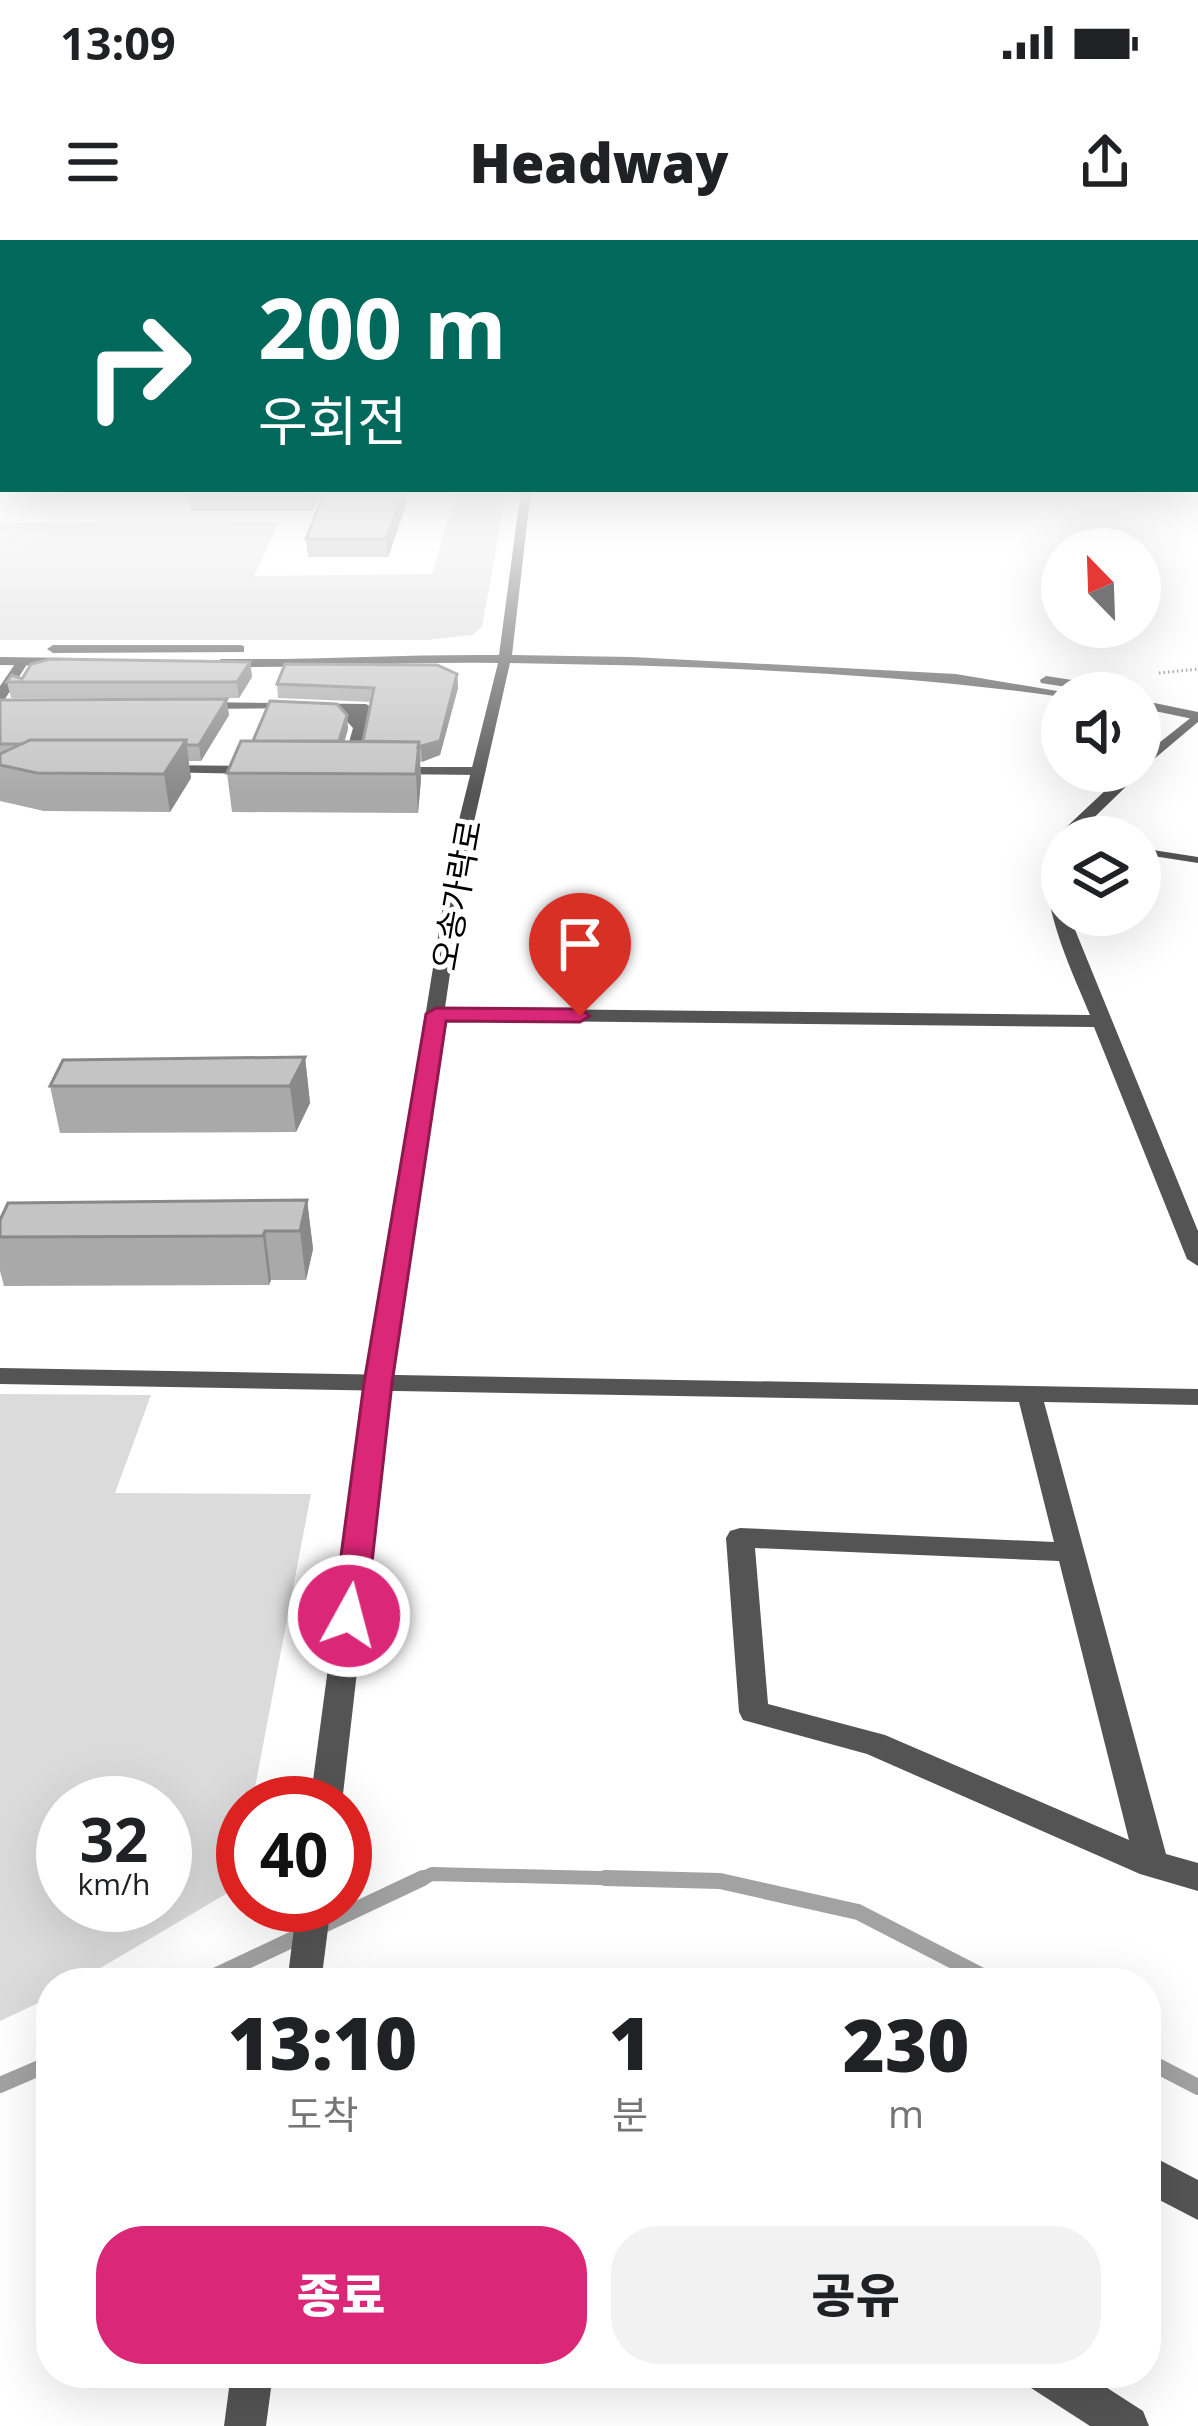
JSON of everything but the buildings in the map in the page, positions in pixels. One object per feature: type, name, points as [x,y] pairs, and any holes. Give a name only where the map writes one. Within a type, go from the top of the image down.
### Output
[{"type":"street","name":"오송가락로","points":[[329,1776],[378,1383],[461,844],[505,658],[513,591]]},
{"type":"street","points":[[0,648],[340,648],[386,657]]},
{"type":"street","points":[[632,661],[669,652],[838,656],[1041,682]]},
{"type":"street","points":[[0,661],[323,664],[386,657],[632,661],[956,678],[1041,690]]},
{"type":"street","points":[[0,696],[23,661]]},
{"type":"street","points":[[1161,698],[1198,705]]},
{"type":"street","points":[[0,706],[24,706]]},
{"type":"street","points":[[166,706],[364,707],[348,771]]},
{"type":"street","points":[[1161,708],[1198,716]]},
{"type":"street","points":[[1161,748],[1198,716]]},
{"type":"street","points":[[139,769],[279,770]]},
{"type":"street","name":"오송가락로","points":[[325,770],[479,771]]},
{"type":"street","points":[[1088,816],[1113,792]]},
{"type":"street","points":[[1068,936],[1198,1258]]},
{"type":"street","points":[[436,1014],[1105,1021]]},
{"type":"street","points":[[0,1376],[1198,1397]]},
{"type":"street","points":[[1030,1396],[1152,1864]]},
{"type":"street","points":[[1068,1552],[740,1538],[754,1712],[874,1744],[1152,1864],[1198,1877]]},
{"type":"street","points":[[306,1968],[311,1932]]},
{"type":"street","points":[[1161,2180],[1198,2201]]},
{"type":"street","points":[[245,2426],[250,2388]]},
{"type":"street","points":[[1069,2388],[1128,2426]]},
{"type":"lane","points":[[1161,854],[1198,860]]},
{"type":"path","points":[[1161,673],[1198,669]]},
{"type":"shaded area","points":[[0,591],[488,591],[482,627],[472,635],[426,640],[0,640]]},
{"type":"shaded area","points":[[0,1394],[151,1395],[115,1493],[311,1494],[257,1776],[216,1776],[216,1900],[192,1914],[192,1776],[36,1776],[36,1932],[161,1932],[100,1968],[36,1968],[36,2004],[0,2021]]},
{"type":"waterway","points":[[417,1881],[432,1874],[707,1881]]},
{"type":"waterway","points":[[232,1968],[423,1878]]},
{"type":"waterway","points":[[605,1878],[707,1881]]},
{"type":"waterway","points":[[707,1881],[721,1881]]},
{"type":"waterway","points":[[707,1881],[858,1912],[967,1968]]},
{"type":"waterway","points":[[1161,2068],[1198,2087]]},
{"type":"waterway","points":[[0,2085],[36,2069]]},
{"type":"route","points":[[349,1616],[378,1383],[436,1014],[580,1016]]}]
